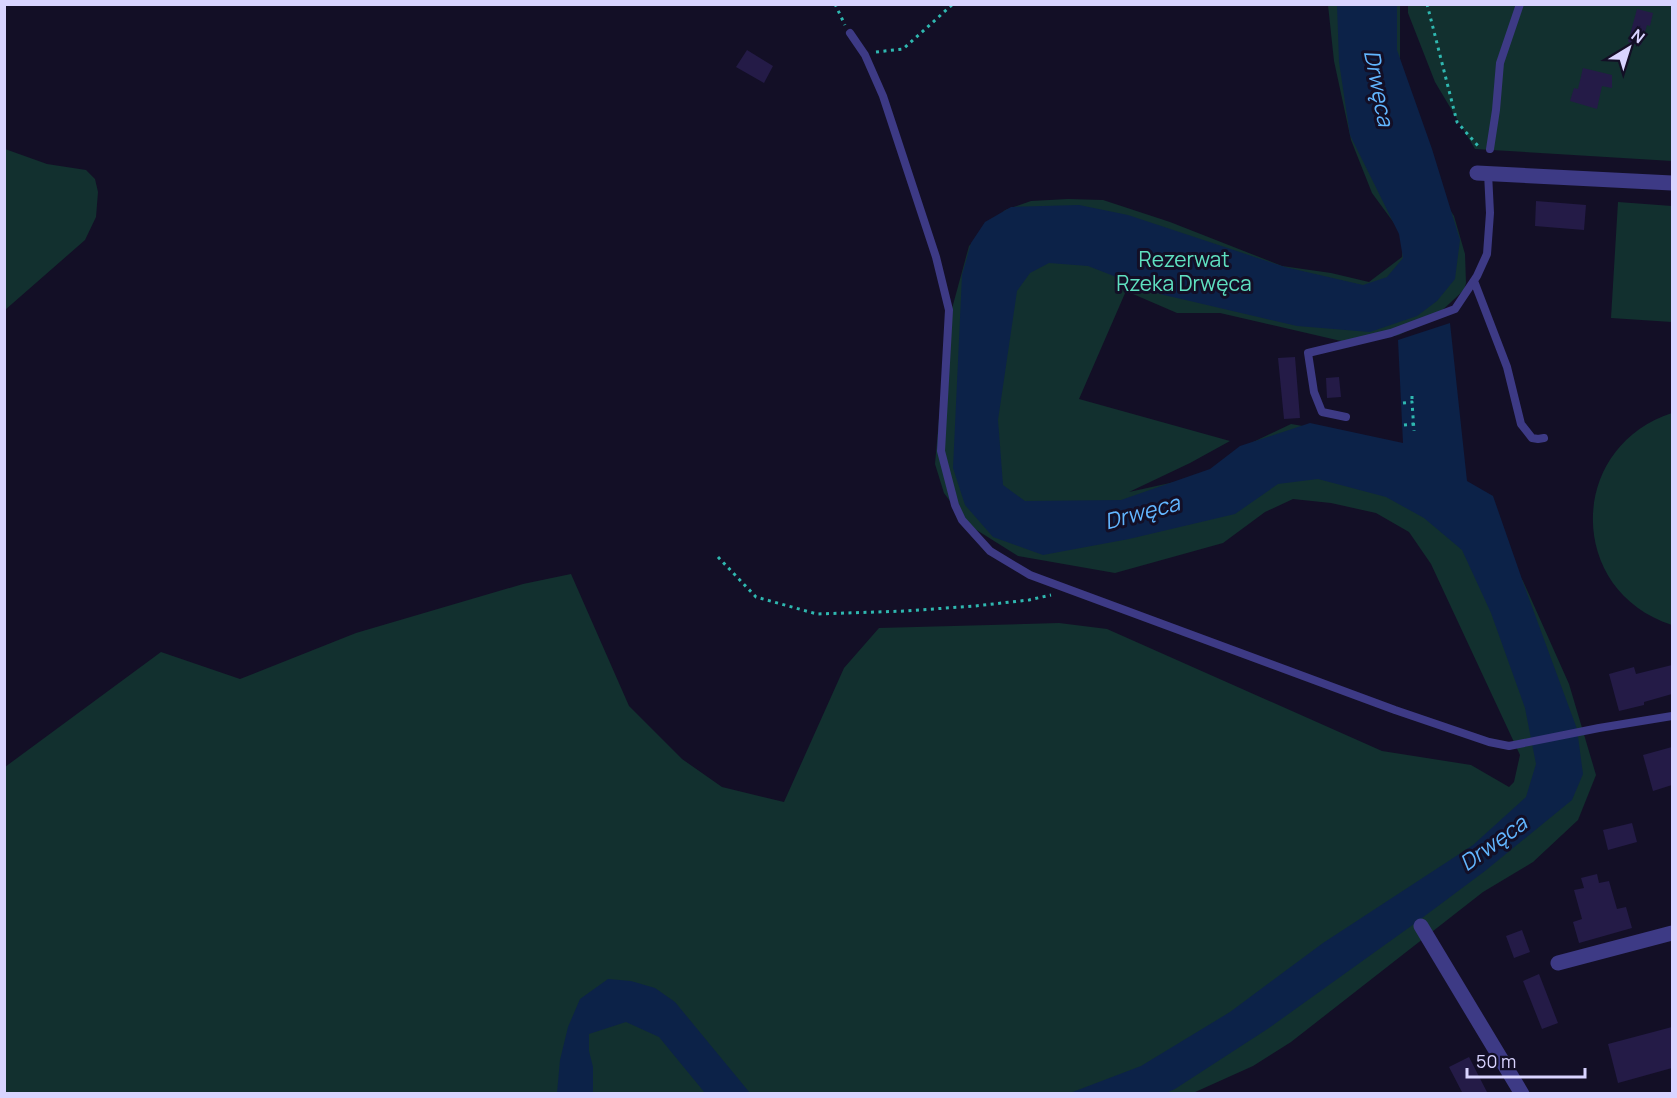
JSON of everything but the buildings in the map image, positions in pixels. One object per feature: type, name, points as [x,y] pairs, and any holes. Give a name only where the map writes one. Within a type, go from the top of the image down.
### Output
[{"type":"street","points":[[1483,173],[1672,183]]},
{"type":"street","points":[[1421,926],[1522,1094]]},
{"type":"street","points":[[1558,963],[1672,933]]},
{"type":"lane","points":[[1486,150],[1500,63],[1520,4]]},
{"type":"lane","points":[[850,33],[865,55],[883,96],[936,257],[950,310],[941,451],[955,505],[962,520],[990,551],[1030,576],[1395,710],[1489,742],[1509,746],[1672,716]]},
{"type":"lane","points":[[1346,417],[1322,412],[1314,392],[1308,353],[1391,333],[1455,309],[1474,280],[1487,254],[1490,213],[1483,173]]},
{"type":"lane","points":[[1474,280],[1506,367],[1521,424],[1532,438],[1545,438]]},
{"type":"path","points":[[835,4],[850,33]]},
{"type":"path","points":[[873,52],[903,49],[953,4]]},
{"type":"path","points":[[1427,4],[1457,122],[1486,150]]},
{"type":"path","points":[[1412,396],[1414,431]]},
{"type":"path","points":[[1403,403],[1412,402]]},
{"type":"path","points":[[1404,425],[1414,424]]},
{"type":"path","points":[[718,557],[756,597],[817,614],[975,606],[1029,600],[1070,590]]},
{"type":"green space","points":[[1408,4],[1672,5],[1672,161],[1475,149],[1435,82],[1408,13]]},
{"type":"green space","points":[[1328,5],[1400,5],[1400,69],[1428,175],[1454,216],[1465,254],[1466,283],[1464,290],[1436,316],[1399,335],[1354,344],[1220,313],[1177,313],[1126,291],[1079,399],[1230,441],[1129,492],[1211,474],[1251,443],[1291,424],[1391,441],[1476,505],[1523,581],[1569,684],[1596,775],[1578,820],[1533,862],[1483,892],[1291,1042],[1253,1066],[1193,1093],[5,1094],[5,767],[161,652],[240,679],[356,633],[523,584],[571,574],[629,706],[682,759],[722,787],[784,802],[844,668],[879,628],[1059,623],[1107,629],[1382,751],[1471,765],[1509,787],[1514,782],[1520,755],[1431,564],[1409,532],[1376,513],[1331,503],[1293,499],[1265,512],[1223,543],[1115,573],[1018,556],[967,524],[944,493],[935,464],[947,327],[969,246],[1005,210],[1031,201],[1103,200],[1170,222],[1282,266],[1331,273],[1369,282],[1402,257],[1402,234],[1372,193],[1351,140],[1334,61]]},
{"type":"green space","points":[[5,149],[47,164],[86,170],[95,179],[98,192],[96,217],[85,240],[5,310]]},
{"type":"green space","points":[[1618,202],[1672,206],[1672,322],[1611,318]]},
{"type":"green space","points":[[1672,413],[1672,625],[1637,608],[1613,582],[1598,552],[1593,519],[1598,486],[1613,456],[1638,430]]},
{"type":"water","name":"Rezerwat Rzeka Drwęca","points":[[1337,5],[1397,5],[1397,50],[1432,149],[1460,240],[1455,279],[1437,301],[1417,316],[1370,332],[1297,326],[1160,294],[1088,266],[1049,263],[1030,273],[1017,291],[998,420],[1003,485],[1025,501],[1121,500],[1210,469],[1240,446],[1310,423],[1403,443],[1398,340],[1450,323],[1467,481],[1493,496],[1577,729],[1583,774],[1572,800],[1485,871],[1269,1028],[1175,1089],[1164,1094],[1070,1093],[1141,1066],[1230,1012],[1323,943],[1473,845],[1526,797],[1536,764],[1525,708],[1491,613],[1462,550],[1424,518],[1386,497],[1318,479],[1278,484],[1235,514],[1129,539],[1043,555],[993,537],[965,505],[953,468],[962,275],[971,243],[985,222],[1011,207],[1079,205],[1128,215],[1285,267],[1363,285],[1387,277],[1403,258],[1399,234],[1350,135],[1339,62]]},
{"type":"water","points":[[608,979],[631,981],[655,988],[675,1002],[750,1093],[705,1093],[659,1037],[626,1022],[589,1034],[593,1093],[557,1093],[560,1060],[568,1027],[580,999]]},
{"type":"water label","name":"Drwęca","points":[[1379,88]]},
{"type":"water label","name":"Drwęca","points":[[1142,512]]},
{"type":"water label","name":"Drwęca","points":[[1493,843]]}]
